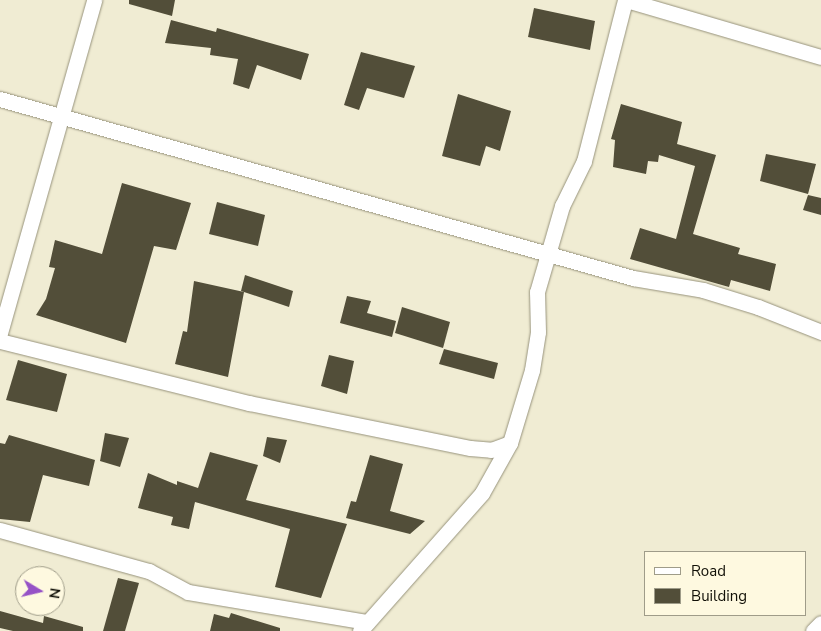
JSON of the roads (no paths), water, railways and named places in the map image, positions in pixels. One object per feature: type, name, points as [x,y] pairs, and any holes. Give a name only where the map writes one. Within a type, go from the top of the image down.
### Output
[{"type":"street","points":[[0,333],[63,117],[94,0]]},
{"type":"street","points":[[0,530],[149,571],[188,592],[364,626],[482,493],[510,443],[532,370],[538,332],[537,292],[562,206],[584,161],[626,0],[821,57]]},
{"type":"street","points":[[0,99],[550,252],[633,278],[703,290],[758,307],[821,332]]},
{"type":"street","points":[[0,341],[249,403],[470,448],[491,450],[510,443]]},
{"type":"street","points":[[813,631],[821,624]]}]
